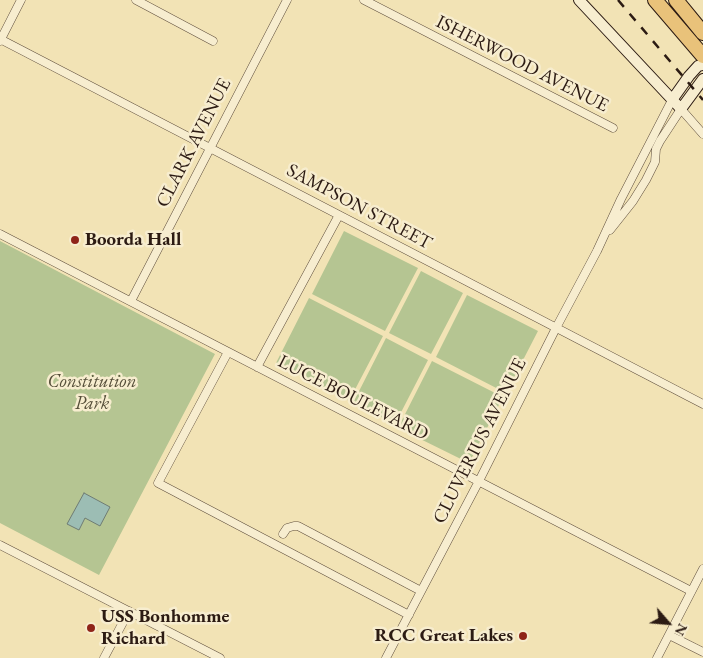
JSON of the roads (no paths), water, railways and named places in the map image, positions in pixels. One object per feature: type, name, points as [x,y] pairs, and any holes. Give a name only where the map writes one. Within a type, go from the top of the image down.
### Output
[{"type":"highway","points":[[655,0],[703,56]]},
{"type":"highway","points":[[676,0],[703,33]]},
{"type":"main road","points":[[579,0],[681,109],[703,79]]},
{"type":"main road","points":[[672,100],[689,76],[698,66],[703,65]]},
{"type":"street","points":[[0,40],[21,0]]},
{"type":"street","points":[[136,0],[213,41]]},
{"type":"street","name":"CLARK AVENUE","points":[[131,302],[286,0]]},
{"type":"street","name":"ISHERWOOD AVENUE","points":[[364,0],[614,128]]},
{"type":"street","name":"SAMPSON STREET","points":[[0,40],[703,404]]},
{"type":"street","name":"CLUVERIUS AVENUE","points":[[386,658],[479,481],[672,100]]},
{"type":"street","points":[[681,109],[703,134]]},
{"type":"street","name":"CLUVERIUS AVENUE","points":[[603,239],[633,201],[646,180],[655,162],[656,149],[681,109]]},
{"type":"street","points":[[257,367],[339,215]]},
{"type":"street","name":"LUCE BOULEVARD","points":[[0,234],[692,591]]},
{"type":"street","points":[[228,352],[158,483],[409,615]]},
{"type":"street","points":[[283,534],[287,528],[298,526],[422,591]]},
{"type":"street","points":[[0,545],[220,658]]},
{"type":"street","points":[[657,658],[703,569]]},
{"type":"street","points":[[104,658],[129,611]]},
{"type":"street","points":[[669,635],[703,652]]},
{"type":"water","points":[[84,493],[110,507],[100,526],[85,518],[79,530],[67,524]]},
{"type":"railway","points":[[618,0],[703,100]]},
{"type":"place","name":"Boorda Hall","points":[[75,240]]},
{"type":"place","name":"USS Bonhomme Richard","points":[[91,628]]},
{"type":"place","name":"RCC Great Lakes","points":[[523,636]]},
{"type":"park label","name":"Constitution Park","points":[[92,393]]}]
